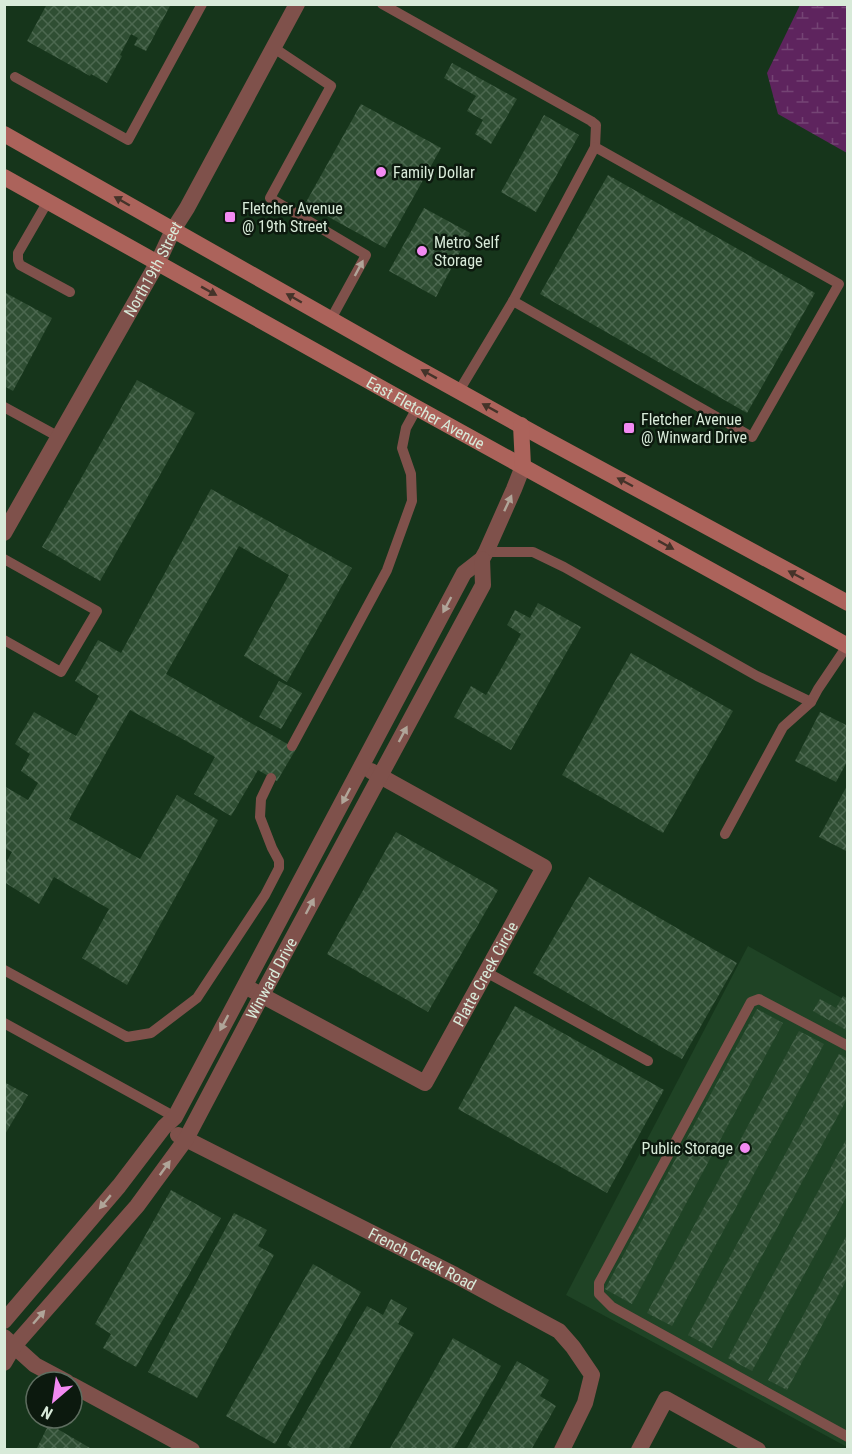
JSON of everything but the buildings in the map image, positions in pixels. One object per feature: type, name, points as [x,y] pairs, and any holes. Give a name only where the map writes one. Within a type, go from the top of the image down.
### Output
[{"type":"main road","points":[[4,134],[459,391],[848,603]]},
{"type":"main road","name":"East Fletcher Avenue","points":[[4,177],[847,646]]},
{"type":"main road","points":[[521,425],[523,466]]},
{"type":"street","name":"North19th Street","points":[[5,531],[158,262],[173,230],[297,4]]},
{"type":"street","name":"Winward Drive","points":[[4,1321],[119,1186],[170,1122],[464,573],[486,550],[523,466]]},
{"type":"street","name":"Winward Drive","points":[[4,1363],[9,1341],[137,1206],[186,1139],[483,585],[486,550]]},
{"type":"street","name":"Platte Creek Circle","points":[[244,986],[425,1083],[544,867],[362,766]]},
{"type":"street","name":"French Creek Road","points":[[170,1122],[186,1139],[455,1275],[559,1331],[592,1375],[585,1402],[562,1449]]},
{"type":"street","points":[[9,1341],[35,1365],[44,1370]]},
{"type":"street","points":[[84,1391],[192,1449]]},
{"type":"street","points":[[639,1449],[666,1399],[758,1449]]},
{"type":"lane","points":[[15,77],[128,140],[202,4]]},
{"type":"lane","points":[[382,4],[596,125],[595,147],[513,300],[459,391]]},
{"type":"lane","points":[[274,48],[331,86],[270,198],[366,255],[331,319]]},
{"type":"lane","points":[[513,300],[752,437],[839,284],[595,147]]},
{"type":"lane","points":[[48,201],[18,254],[18,260],[20,265],[70,292]]},
{"type":"lane","points":[[4,407],[58,437]]},
{"type":"lane","points":[[292,746],[387,570],[412,501],[411,474],[402,448],[406,428],[417,408]]},
{"type":"lane","points":[[486,550],[533,552],[564,567],[757,676],[811,702]]},
{"type":"lane","points":[[4,559],[97,611],[62,672],[4,640]]},
{"type":"lane","points":[[724,834],[783,726],[811,702],[847,646]]},
{"type":"lane","points":[[4,970],[127,1037],[151,1033],[196,998],[265,895],[279,868],[279,861],[260,817],[261,799],[271,778]]},
{"type":"lane","points":[[486,972],[648,1061]]},
{"type":"lane","points":[[848,1046],[759,999],[751,1002],[599,1283],[599,1294],[612,1307],[848,1437]]},
{"type":"lane","points":[[4,1023],[170,1122]]},
{"type":"shaded area","name":"Public Storage","points":[[748,946],[847,1001],[847,1447],[566,1295]]},
{"type":"green space","points":[[800,5],[847,5],[847,153],[778,114],[767,73]]},
{"type":"place","name":"Family Dollar","points":[[381,172]]},
{"type":"place","name":"Fletcher Avenue @ 19th Street","points":[[230,217]]},
{"type":"place","name":"Metro Self Storage","points":[[422,251]]},
{"type":"place","name":"Fletcher Avenue @ Winward Drive","points":[[629,428]]},
{"type":"place","name":"Public Storage","points":[[745,1148]]}]
